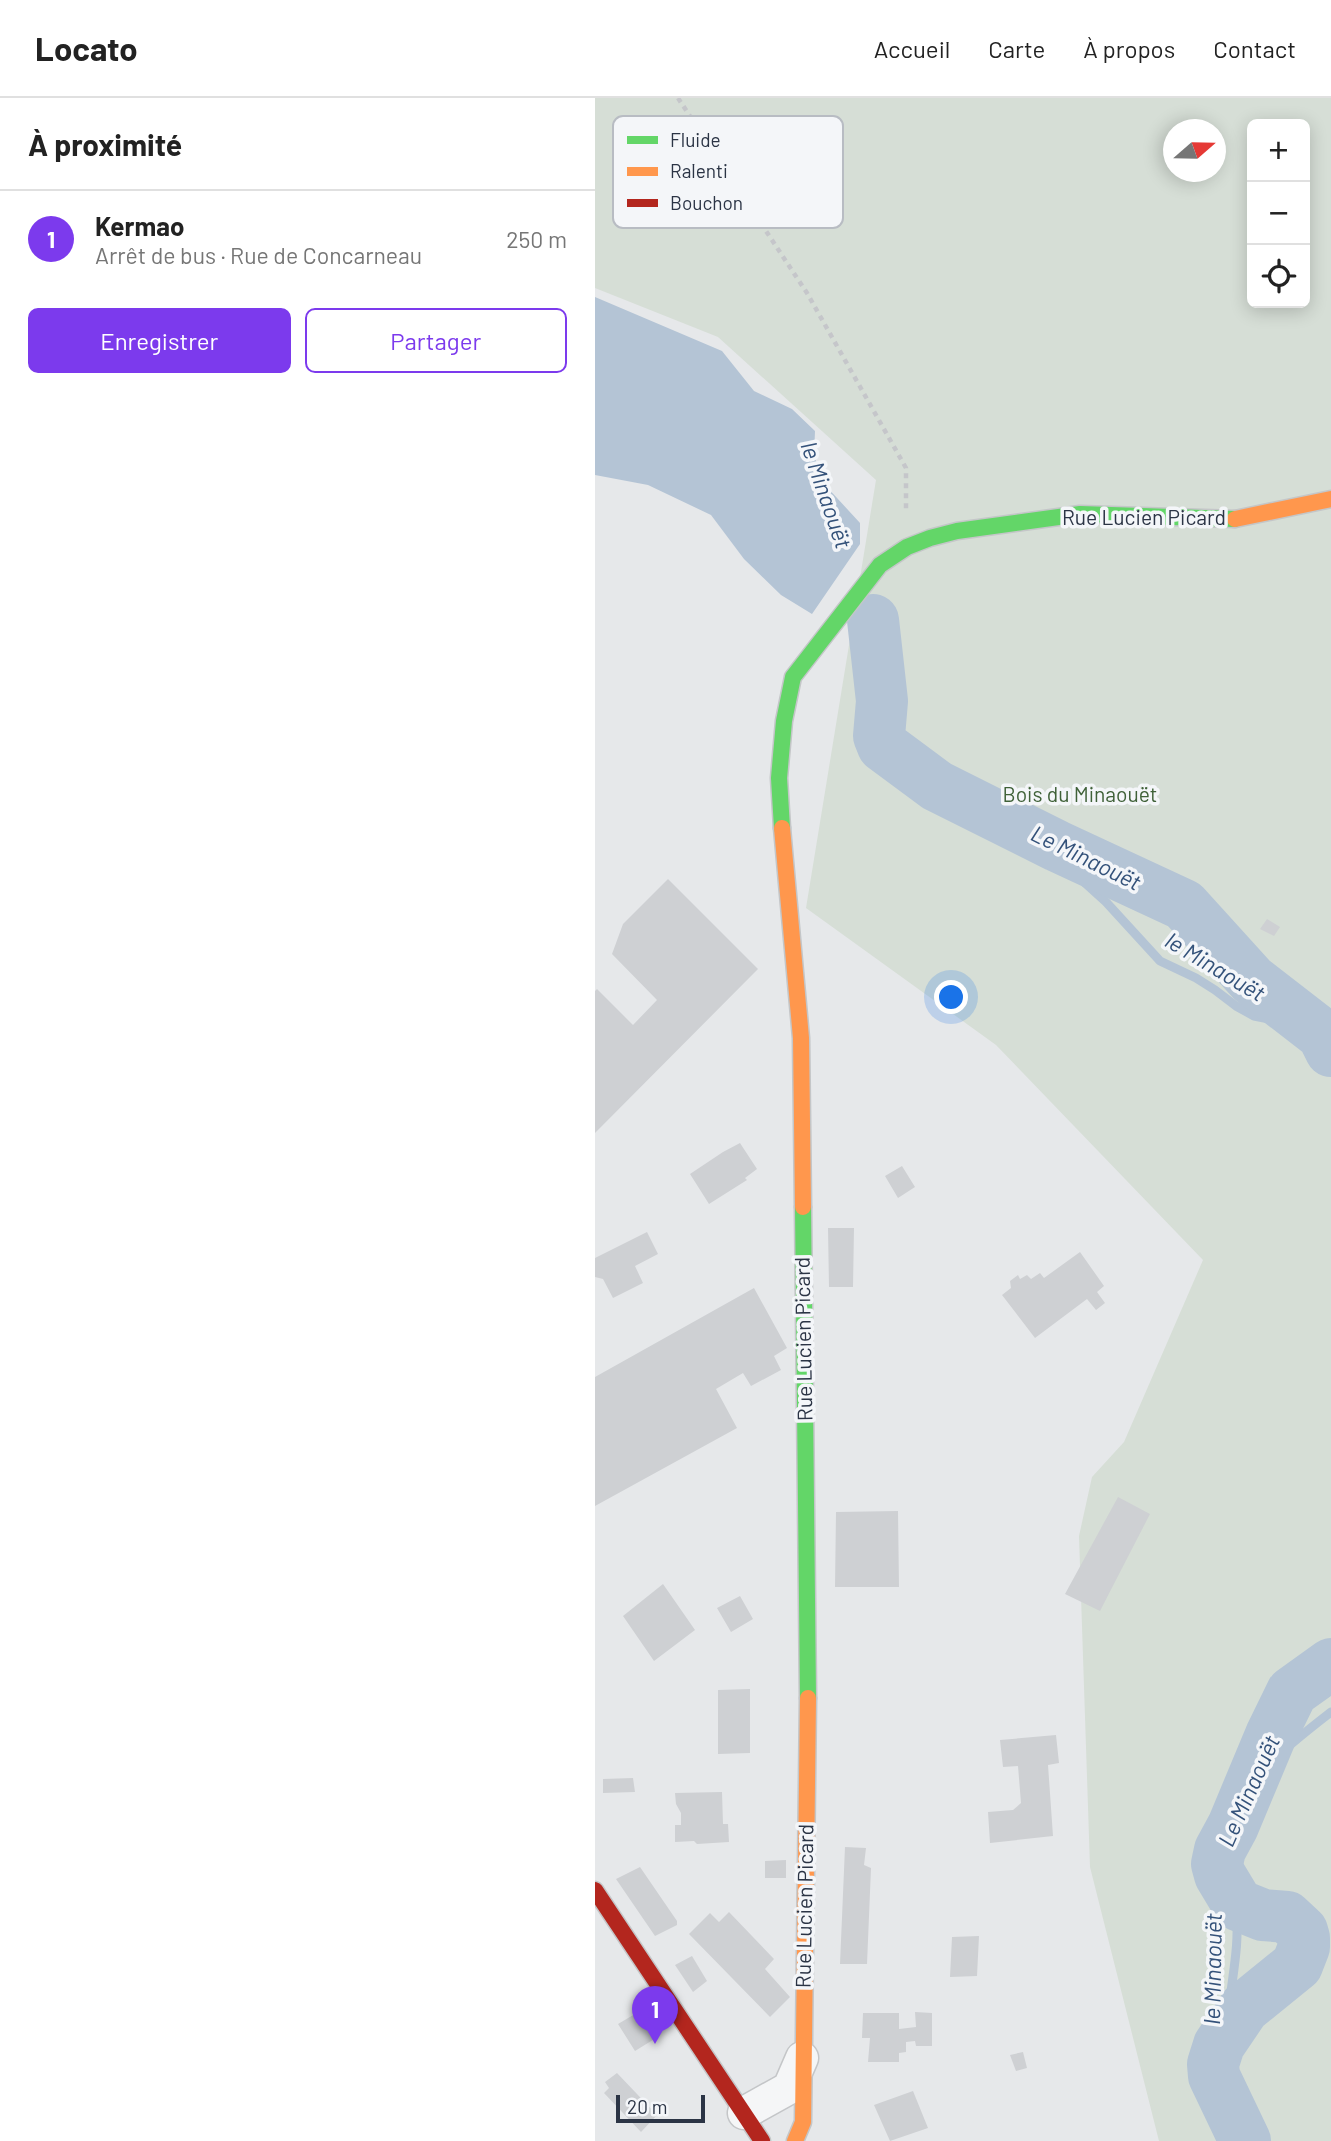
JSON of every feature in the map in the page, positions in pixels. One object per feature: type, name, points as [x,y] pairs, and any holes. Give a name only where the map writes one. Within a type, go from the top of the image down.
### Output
[{"type":"street","name":"Rue Lucien Picard","points":[[795,2141],[803,2122],[808,1721],[801,1038],[779,778],[784,721],[793,677],[880,565],[907,547],[930,538],[957,531],[1080,514],[1235,519],[1331,499]]},
{"type":"street","points":[[595,1890],[762,2141]]},
{"type":"street","name":"Rue Lucien Picard","points":[[744,2113],[789,2088],[802,2059]]},
{"type":"path","points":[[678,98],[690,116]]},
{"type":"path","points":[[764,228],[807,293],[906,468],[907,547]]},
{"type":"green space","name":"Bois du Minaouët","points":[[595,98],[1331,98],[1331,2141],[1159,2141],[1090,1867],[1079,1536],[1092,1477],[1124,1442],[1203,1260],[996,1045],[806,908],[876,480],[718,337],[595,288]]},
{"type":"water","points":[[595,297],[722,351],[754,391],[792,409],[815,431],[814,456],[826,486],[860,523],[860,544],[812,614],[781,595],[744,559],[711,515],[648,485],[595,475]]},
{"type":"building","points":[[668,879],[758,969],[595,1133],[595,991],[597,989],[633,1025],[657,1000],[612,954],[623,924]]},
{"type":"building","points":[[1267,919],[1280,927],[1274,936],[1260,929]]},
{"type":"building","points":[[740,1143],[757,1169],[745,1178],[747,1180],[709,1204],[690,1174]]},
{"type":"building","points":[[902,1166],[915,1187],[898,1198],[885,1176]]},
{"type":"building","points":[[828,1228],[854,1228],[853,1287],[829,1287]]},
{"type":"building","points":[[647,1232],[658,1254],[635,1266],[643,1283],[613,1298],[603,1279],[595,1277],[595,1258]]},
{"type":"building","points":[[1080,1252],[1104,1286],[1097,1292],[1105,1303],[1096,1310],[1087,1299],[1035,1338],[1002,1295],[1011,1288],[1010,1281],[1018,1275],[1020,1279],[1027,1275],[1031,1279],[1040,1273],[1044,1278]]},
{"type":"building","points":[[754,1288],[787,1348],[774,1356],[781,1370],[751,1386],[743,1373],[716,1389],[737,1428],[595,1506],[595,1377]]},
{"type":"building","points":[[1118,1497],[1150,1514],[1100,1611],[1065,1594]]},
{"type":"building","points":[[898,1511],[899,1587],[835,1587],[836,1512]]},
{"type":"building","points":[[663,1584],[695,1630],[654,1661],[623,1616]]},
{"type":"building","points":[[740,1596],[753,1619],[731,1632],[717,1608]]},
{"type":"building","points":[[750,1689],[750,1753],[718,1754],[718,1690]]},
{"type":"building","points":[[1056,1735],[1059,1763],[1048,1765],[1053,1836],[990,1843],[988,1812],[1013,1810],[1021,1803],[1018,1766],[1003,1767],[1000,1740]]},
{"type":"building","points":[[633,1778],[635,1792],[603,1793],[603,1779]]},
{"type":"building","points":[[722,1792],[723,1824],[728,1824],[729,1842],[675,1842],[675,1825],[681,1825],[681,1813],[676,1804],[675,1793]]},
{"type":"building","points":[[845,1847],[866,1848],[864,1865],[871,1868],[867,1964],[840,1964]]},
{"type":"building","points":[[786,1860],[786,1878],[765,1878],[765,1861]]},
{"type":"building","points":[[640,1867],[677,1921],[677,1925],[655,1936],[616,1879]]},
{"type":"building","points":[[729,1912],[774,1959],[765,1969],[790,1997],[770,2017],[689,1934],[710,1913],[719,1922]]},
{"type":"building","points":[[979,1936],[977,1976],[950,1977],[952,1937]]},
{"type":"building","points":[[692,1956],[707,1981],[693,1992],[675,1965]]},
{"type":"building","points":[[640,2011],[656,2038],[635,2051],[618,2024]]},
{"type":"building","points":[[915,2012],[932,2013],[932,2046],[916,2046],[915,2041],[906,2042],[906,2052],[899,2053],[899,2062],[868,2062],[870,2038],[862,2038],[863,2013],[899,2013],[899,2029],[916,2027]]},
{"type":"building","points":[[1023,2052],[1027,2068],[1016,2071],[1010,2055]]},
{"type":"building","points":[[617,2073],[657,2115],[641,2132],[604,2093],[609,2088],[605,2082]]},
{"type":"building","points":[[913,2091],[928,2128],[890,2141],[874,2105]]},
{"type":"waterway","name":"le Minaouët","points":[[873,620],[882,701],[879,736],[883,746],[937,786],[1184,905],[1252,980],[1323,1035],[1331,1051]]},
{"type":"waterway","name":"le Minaouët","points":[[857,640],[865,667],[867,688],[882,734],[903,761],[958,803],[993,823],[1052,835],[1066,847],[1085,883],[1160,961],[1196,978],[1254,1016],[1313,1029],[1331,1038]]},
{"type":"waterway","name":"Le Minaouët","points":[[1245,2141],[1214,2076],[1213,2064],[1219,2045],[1244,2008],[1297,1965],[1304,1947],[1304,1938],[1302,1931],[1287,1917],[1263,1915],[1238,1905],[1220,1875],[1217,1864],[1220,1850],[1292,1692],[1331,1664]]},
{"type":"waterway","name":"le Minaouët","points":[[1262,2141],[1246,2112],[1232,2059],[1229,2008],[1237,1924],[1223,1860],[1222,1839],[1231,1812],[1255,1779],[1285,1749],[1331,1712]]},
{"type":"traffic: fast","points":[[782,828],[779,778],[784,721],[793,677],[880,565],[907,547],[957,531],[1080,514],[1235,519]]},
{"type":"traffic: fast","points":[[803,1207],[808,1698]]},
{"type":"traffic: slow","points":[[1235,519],[1331,499]]},
{"type":"traffic: slow","points":[[782,828],[801,1038],[803,1207]]},
{"type":"traffic: slow","points":[[795,2141],[803,2122],[808,1698]]},
{"type":"traffic: jam","points":[[595,1890],[762,2141]]},
{"type":"place","name":"Kermao","points":[[655,2044]]}]
